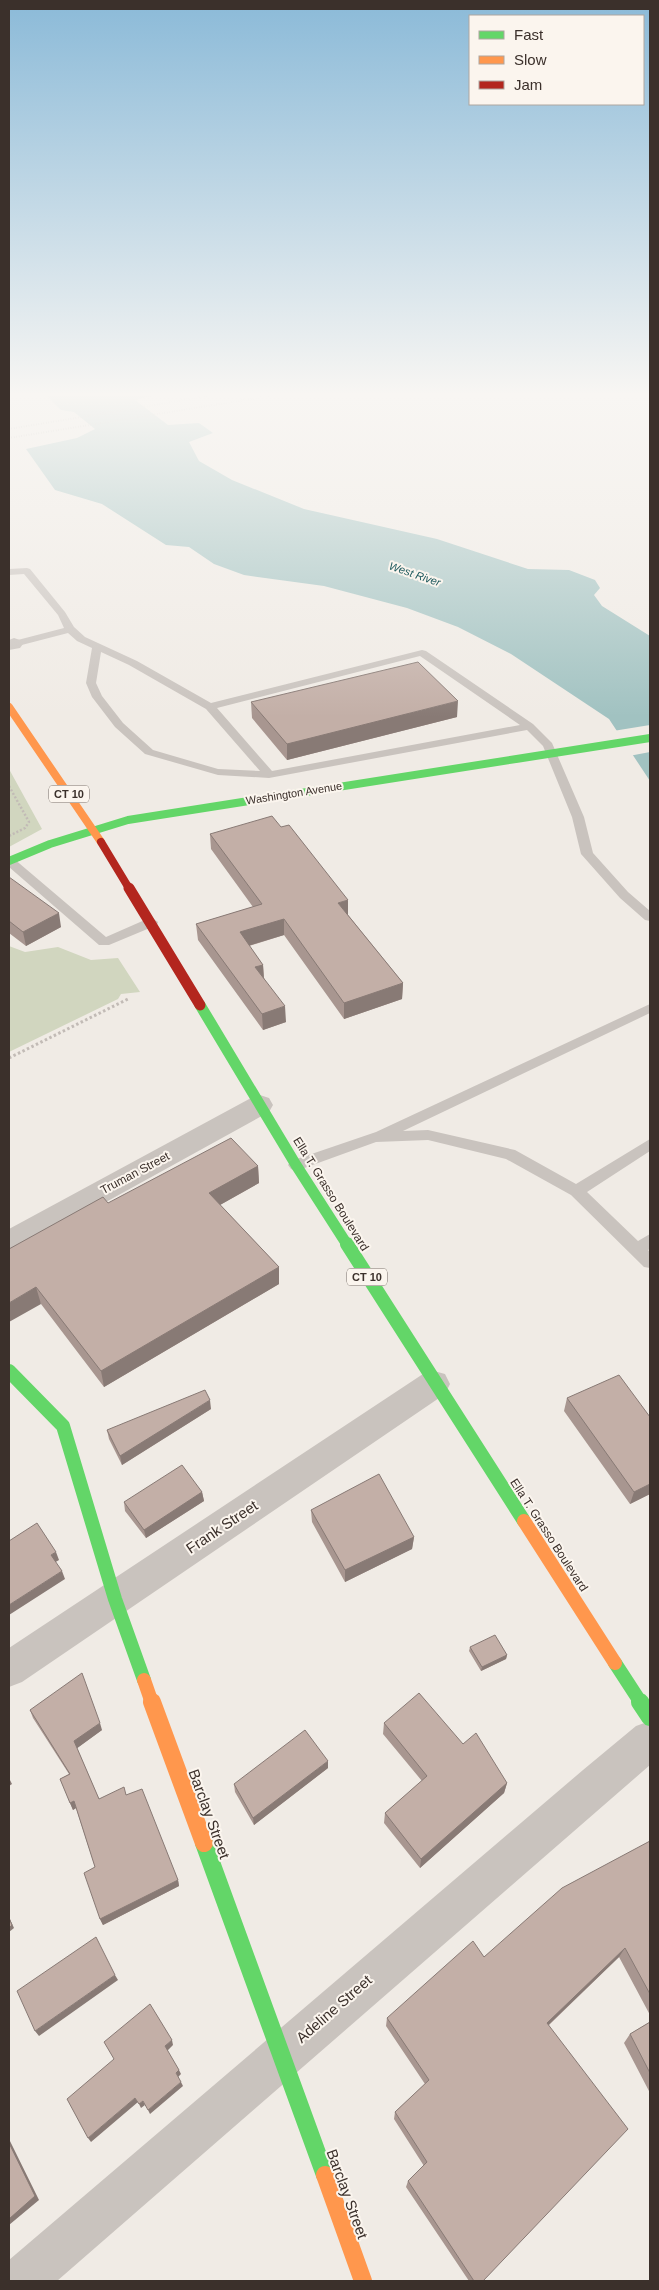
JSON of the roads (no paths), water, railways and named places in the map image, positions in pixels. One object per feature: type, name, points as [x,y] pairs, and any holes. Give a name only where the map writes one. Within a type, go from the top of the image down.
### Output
[{"type":"main road","name":"Ella T. Grasso Boulevard","points":[[9,707],[94,831],[152,922],[296,1166],[434,1384],[650,1717]]},
{"type":"main road","name":"Washington Avenue","points":[[9,861],[30,851],[138,819],[310,790],[552,755],[650,738]]},
{"type":"main road","name":"Barclay Street","points":[[9,1371],[63,1426],[115,1599],[363,2281]]},
{"type":"street","name":"Truman Street","points":[[9,1242],[260,1105]]},
{"type":"street","name":"Frank Street","points":[[9,1669],[434,1384]]},
{"type":"street","name":"Adeline Street","points":[[21,2281],[280,2056],[650,1740]]},
{"type":"lane","points":[[9,572],[27,571],[62,614],[70,629],[81,639],[178,688],[210,707],[270,775]]},
{"type":"lane","points":[[12,645],[70,629]]},
{"type":"lane","points":[[96,645],[91,683],[97,696],[119,725],[149,752],[185,764],[218,772],[270,775],[529,726]]},
{"type":"lane","points":[[210,707],[422,653],[529,726],[548,745],[578,817],[587,854],[624,895],[650,917]]},
{"type":"lane","points":[[9,861],[104,942],[152,922]]},
{"type":"lane","points":[[296,1166],[375,1138],[650,1008]]},
{"type":"lane","points":[[375,1138],[428,1135],[510,1154],[576,1191],[650,1262]]},
{"type":"lane","points":[[576,1191],[650,1144]]},
{"type":"lane","points":[[637,1250],[650,1240]]},
{"type":"water","name":"West River","points":[[98,503],[289,503],[304,509],[437,539],[528,569],[569,570],[595,580],[600,588],[594,595],[602,606],[650,636],[650,781],[609,719],[511,654],[458,627],[407,608],[324,586],[244,575],[214,564],[189,547],[166,545]]}]
